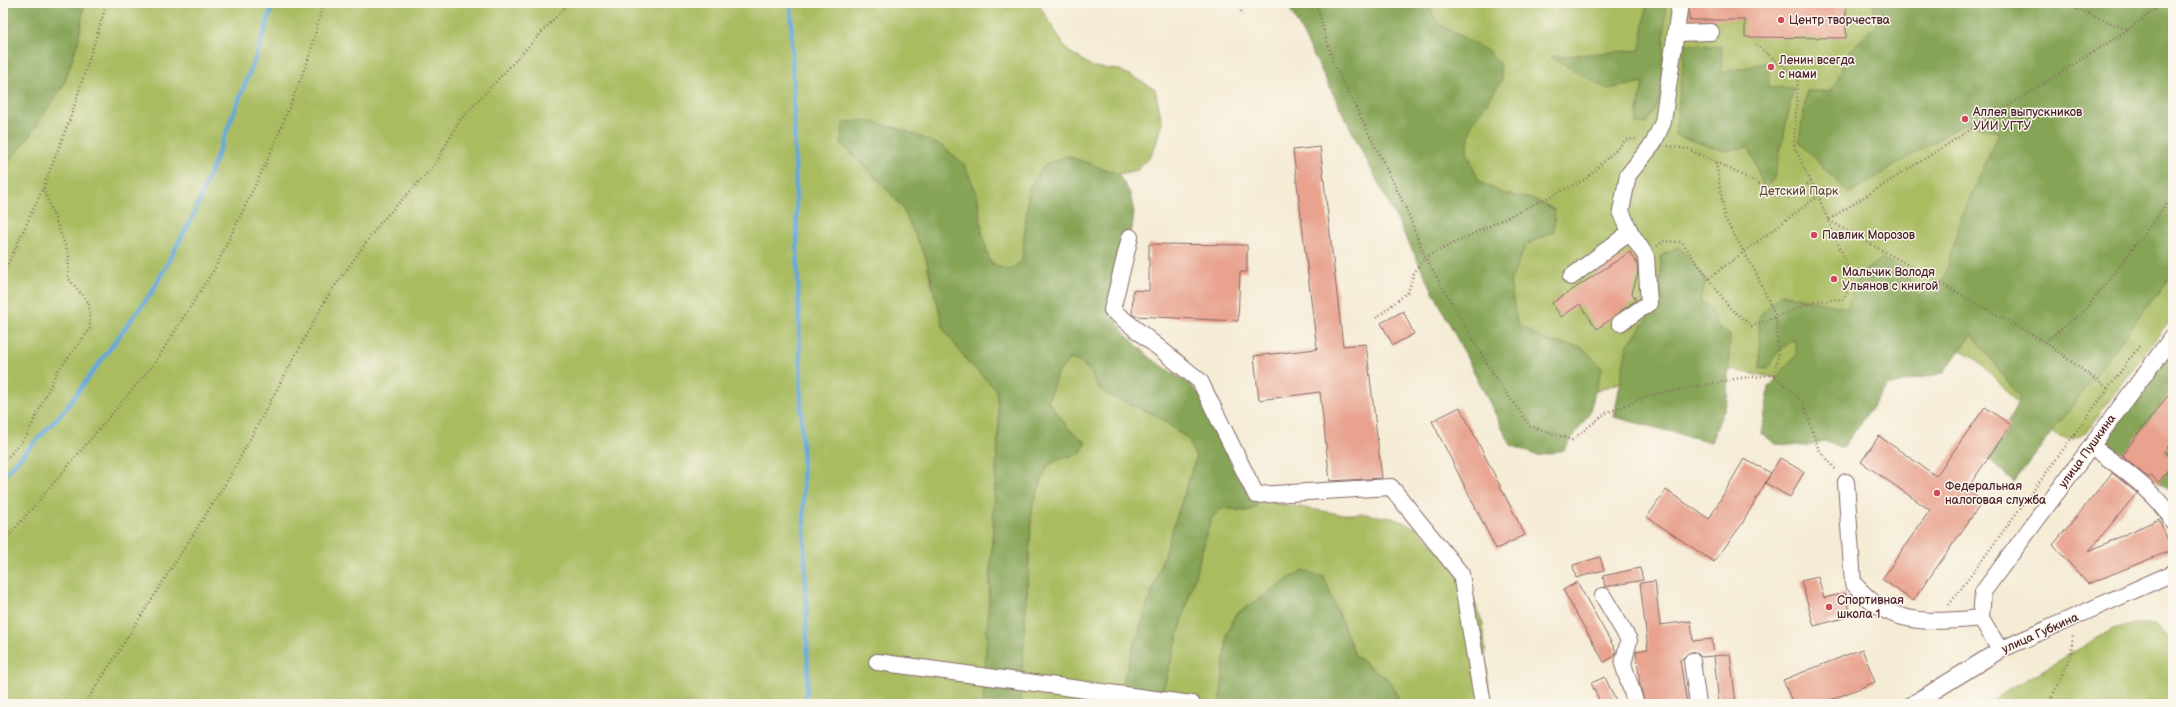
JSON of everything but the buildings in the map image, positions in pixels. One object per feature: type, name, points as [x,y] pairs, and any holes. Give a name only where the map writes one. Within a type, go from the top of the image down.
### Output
[{"type":"street","points":[[1620,323],[1649,303],[1646,256],[1630,232],[1621,211],[1628,175],[1653,144],[1663,122],[1677,33],[1680,3]]},
{"type":"street","points":[[1677,33],[1711,32]]},
{"type":"street","points":[[1571,277],[1630,232]]},
{"type":"street","points":[[1130,237],[1112,310],[1200,382],[1256,495],[1391,487],[1461,574],[1483,704]]},
{"type":"street","name":"улица Пушкина","points":[[1981,618],[1983,592],[2173,336]]},
{"type":"street","points":[[2090,446],[2119,465],[2156,500],[2170,516],[2173,522]]},
{"type":"street","points":[[1846,482],[1853,583],[1874,604],[1902,617],[1937,622],[1981,618],[2000,650]]},
{"type":"street","name":"улица Губкина","points":[[1913,704],[2000,650],[2173,573]]},
{"type":"street","points":[[1603,596],[1629,640],[1622,664],[1636,704]]},
{"type":"street","points":[[1692,661],[1698,704]]},
{"type":"street","points":[[877,662],[1192,704]]},
{"type":"path","points":[[3,274],[43,188],[70,119],[107,3]]},
{"type":"path","points":[[3,543],[154,364],[215,268],[269,157],[309,58],[323,3]]},
{"type":"path","points":[[85,704],[229,478],[327,297],[380,223],[434,166],[460,120],[569,3]]},
{"type":"path","points":[[1239,3],[1242,15]]},
{"type":"path","points":[[1316,3],[1333,62],[1404,206],[1426,257],[1495,376],[1530,426],[1572,440],[1606,413],[1652,395],[1740,378],[1774,375],[1803,402],[1818,448],[1846,482]]},
{"type":"path","points":[[2062,3],[2128,30]]},
{"type":"path","points":[[1828,220],[2128,30],[2164,3]]},
{"type":"path","points":[[1646,256],[1663,241],[1682,242],[1730,308],[1752,326],[1816,301],[1844,299],[1850,288],[1850,272],[1818,196],[1794,147],[1798,78],[1756,46]]},
{"type":"path","points":[[1376,318],[1408,292],[1414,273],[1426,257],[1586,179],[1626,140],[1641,139],[1653,144],[1688,149],[1786,198],[1811,182]]},
{"type":"path","points":[[1716,162],[1725,219],[1756,271],[1776,317],[1778,356],[1774,375]]},
{"type":"path","points":[[3,462],[26,437],[57,372],[90,329],[88,303],[68,278],[69,255],[43,188]]},
{"type":"path","points":[[1708,278],[1818,196]]},
{"type":"path","points":[[2045,342],[2086,309],[2173,196]]},
{"type":"path","points":[[1828,220],[2045,342],[2107,388]]},
{"type":"path","points":[[1937,622],[2140,345]]},
{"type":"path","points":[[2049,704],[2072,654],[2073,632]]},
{"type":"green space","points":[[3,3],[84,3],[79,38],[64,84],[29,137],[3,168]]},
{"type":"green space","points":[[84,3],[1038,3],[1067,50],[1093,67],[1120,70],[1155,89],[1162,122],[1154,151],[1138,170],[1118,174],[1093,167],[1029,188],[1022,261],[1008,271],[990,262],[982,233],[977,193],[885,187],[902,207],[926,258],[933,292],[968,362],[996,389],[999,420],[983,704],[3,704],[3,168],[29,137],[64,84],[79,38]]},
{"type":"green space","points":[[1287,3],[1428,3],[1437,23],[1489,52],[1499,63],[1502,80],[1471,126],[1467,152],[1479,181],[1504,194],[1534,199],[1555,210],[1554,231],[1526,245],[1510,282],[1517,323],[1546,341],[1582,347],[1602,368],[1589,414],[1564,450],[1538,456],[1511,445]]},
{"type":"green space","name":"Детский Парк","points":[[1371,3],[2173,3],[2173,316],[2084,434],[2072,440],[2057,435],[2043,427],[2031,417],[1986,369],[1970,355],[1961,350],[1934,342],[1814,384],[1688,363],[1657,368],[1573,400],[1545,397]]},
{"type":"green space","points":[[1647,3],[1666,3],[1661,98],[1647,124],[1636,123],[1643,82],[1608,89],[1550,57],[1640,50]]},
{"type":"green space","points":[[1873,3],[2173,3],[2173,273],[2014,482],[1989,459],[2020,398],[1972,334],[1943,373],[1887,386],[1843,448],[1824,441],[1805,446],[1776,444],[1762,434],[1769,387],[1797,354],[1794,339],[1776,354],[1768,368],[1760,369],[1759,316],[1781,294],[1847,308],[1859,274],[1881,260],[1902,267],[1918,296],[1943,281],[1962,215],[1999,133],[1965,123],[1848,194],[1799,141],[1807,91],[1832,91],[1850,50],[1876,24]]},
{"type":"green space","points":[[1685,44],[1722,47],[1721,73],[1769,62],[1769,87],[1794,88],[1774,178],[1764,188],[1749,147],[1724,151],[1675,135]]},
{"type":"green space","points":[[865,120],[904,130],[942,146],[964,164],[977,193],[982,233],[990,262],[1008,271],[1022,261],[1029,188],[1045,164],[1068,156],[1118,174],[1130,193],[1134,212],[1132,229],[1119,256],[1110,309],[1125,334],[1153,360],[1190,384],[1204,400],[1223,438],[1229,460],[1239,479],[1258,500],[1255,508],[1246,511],[1223,508],[1211,518],[1159,704],[1115,704],[1196,458],[1188,439],[1156,415],[1108,395],[1096,385],[1092,374],[1081,362],[1069,359],[1057,374],[1048,401],[1069,429],[1086,443],[1080,454],[1061,458],[1047,466],[1032,508],[1020,704],[983,704],[999,420],[996,389],[968,362],[944,330],[926,258],[902,207],[885,187],[841,144],[843,123]]},
{"type":"green space","points":[[1679,246],[1706,280],[1700,301],[1710,308],[1717,325],[1730,335],[1727,402],[1711,442],[1614,417],[1627,345],[1660,303],[1661,256]]},
{"type":"green space","points":[[2173,350],[2173,490],[2171,492],[2105,440]]},
{"type":"green space","points":[[1069,359],[1081,362],[1092,374],[1096,385],[1108,395],[1156,415],[1188,439],[1196,458],[1115,704],[1020,704],[1032,508],[1047,466],[1061,458],[1080,454],[1086,443],[1069,429],[1048,401],[1057,374]]},
{"type":"green space","points":[[1258,500],[1340,514],[1366,514],[1392,518],[1417,528],[1464,574],[1483,624],[1490,704],[1401,704],[1389,680],[1355,656],[1340,615],[1303,570],[1235,615],[1220,704],[1159,704],[1211,518],[1223,508],[1246,511]]},
{"type":"green space","points":[[1303,570],[1324,577],[1355,656],[1389,680],[1401,704],[1220,704],[1227,634],[1235,615]]},
{"type":"green space","points":[[2135,623],[2154,625],[2173,641],[2173,702],[2171,704],[1985,704],[2113,629]]},
{"type":"waterway","points":[[3,476],[63,412],[152,292],[195,212],[261,43],[273,3]]},
{"type":"waterway","points":[[791,3],[808,676],[805,704]]},
{"type":"place","name":"Центр творчества","points":[[1781,20]]},
{"type":"place","name":"Ленин всегда с нами","points":[[1771,67]]},
{"type":"place","name":"Аллея выпускников УИИ УГТУ","points":[[1965,119]]},
{"type":"place","name":"Павлик Морозов","points":[[1814,235]]},
{"type":"place","name":"Мальчик Володя Ульянов с книгой","points":[[1834,279]]},
{"type":"place","name":"Федеральная налоговая служба","points":[[1937,493]]},
{"type":"place","name":"Спортивная школа 1","points":[[1829,607]]}]
